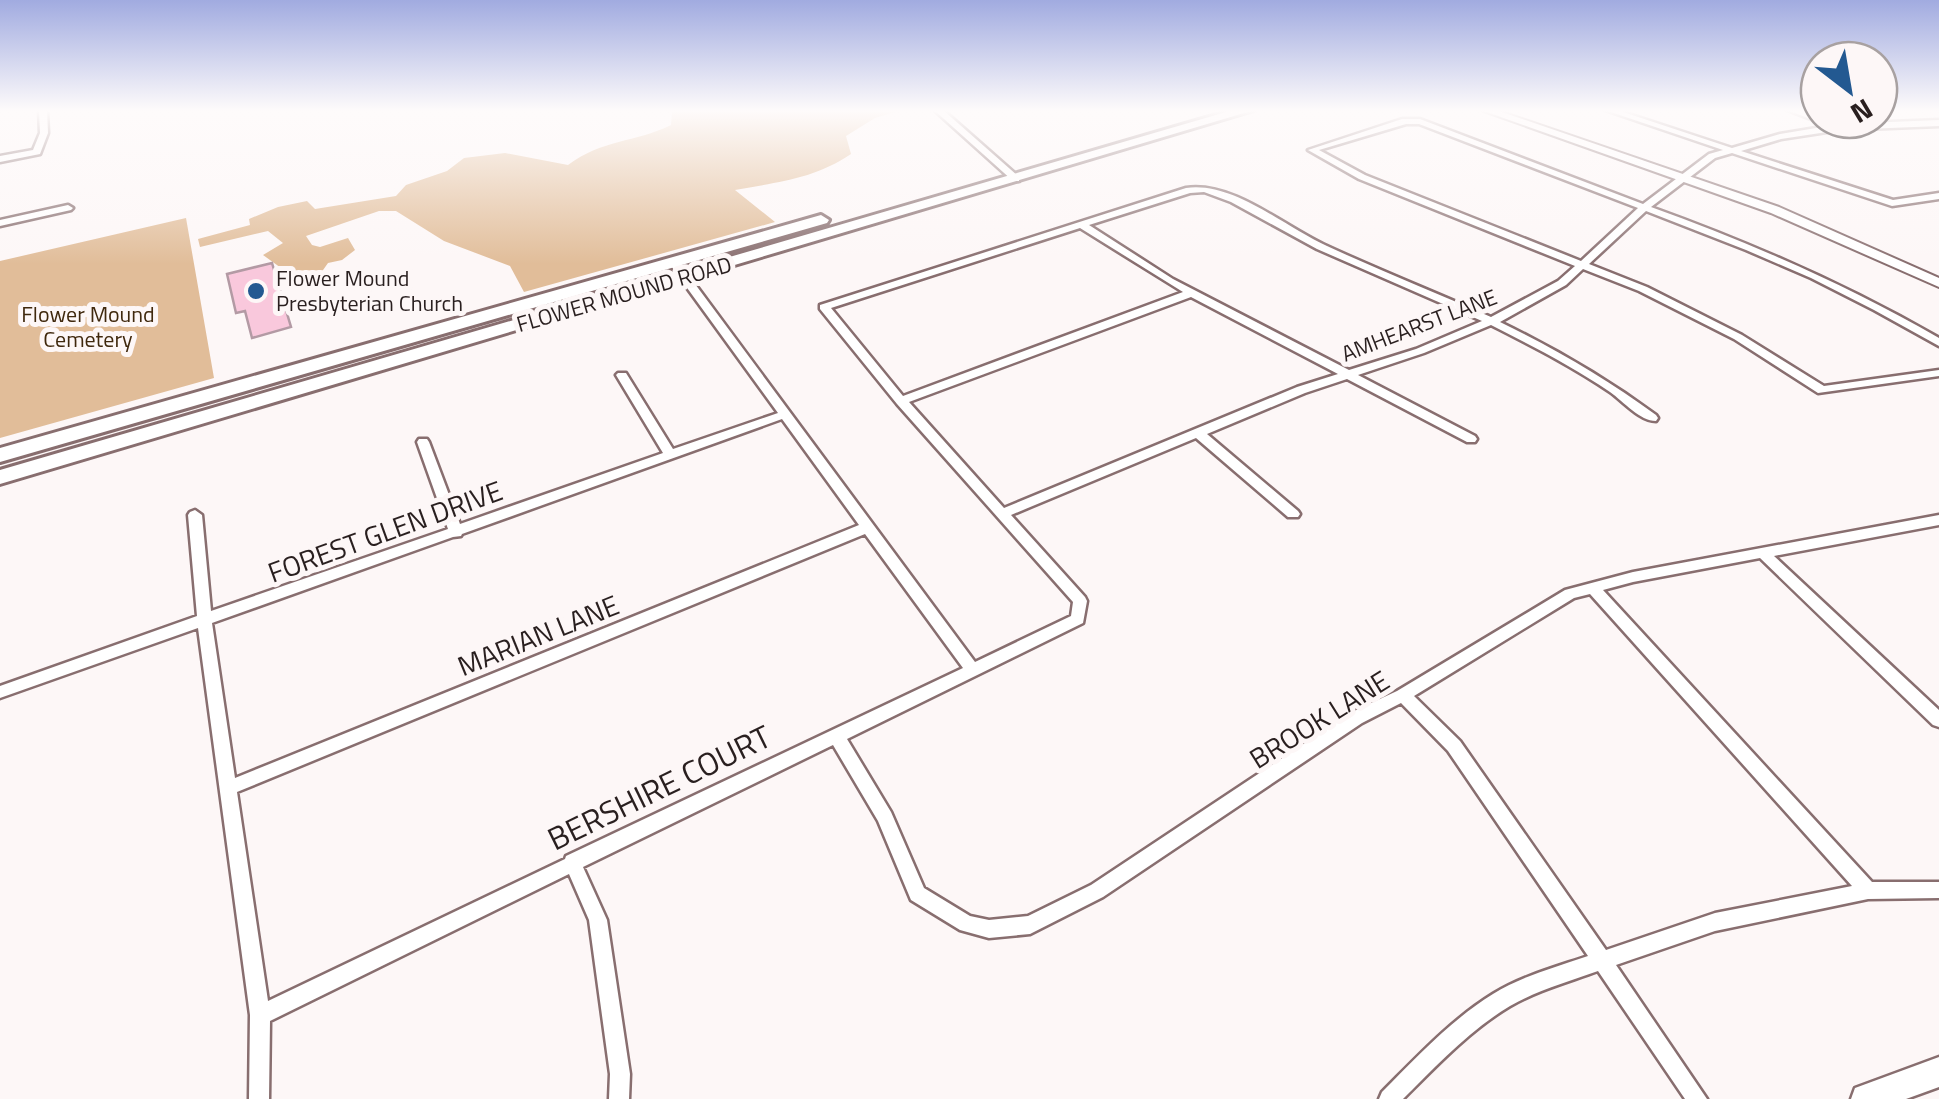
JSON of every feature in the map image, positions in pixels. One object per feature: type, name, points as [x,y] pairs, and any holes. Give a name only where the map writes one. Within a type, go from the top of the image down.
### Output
[{"type":"main road","name":"FLOWER MOUND ROAD","points":[[679,270],[1024,161]]},
{"type":"main road","name":"FLOWER MOUND ROAD","points":[[0,476],[220,403],[1073,161]]},
{"type":"main road","name":"FLOWER MOUND ROAD","points":[[0,455],[220,403]]},
{"type":"main road","points":[[1866,1099],[1939,1072]]},
{"type":"street","points":[[994,161],[1016,178]]},
{"type":"street","points":[[1333,161],[1362,177],[1677,305],[1822,390],[1939,373]]},
{"type":"street","points":[[1526,161],[1774,256],[1939,343]]},
{"type":"street","points":[[1647,161],[1820,218],[1939,272]]},
{"type":"street","points":[[1652,161],[1797,218],[1939,282]]},
{"type":"street","name":"AMHEARST LANE","points":[[1002,514],[1345,374],[1492,322],[1550,290],[1584,265],[1646,206],[1705,161]]},
{"type":"street","points":[[1771,161],[1892,203],[1939,196]]},
{"type":"street","points":[[1002,514],[824,307],[1189,190],[1205,189],[1320,246],[1492,322],[1594,373],[1652,418]]},
{"type":"street","points":[[0,223],[68,208]]},
{"type":"street","points":[[1080,224],[1121,254],[1191,293],[1471,439]]},
{"type":"street","points":[[679,270],[973,670]]},
{"type":"street","points":[[901,400],[1191,293]]},
{"type":"street","points":[[622,375],[670,455]]},
{"type":"street","name":"FOREST GLEN DRIVE","points":[[0,692],[786,414]]},
{"type":"street","points":[[1198,433],[1293,514]]},
{"type":"street","points":[[423,442],[456,532]]},
{"type":"street","name":"BERSHIRE COURT","points":[[260,1015],[1078,620],[1080,601],[1002,514]]},
{"type":"street","points":[[195,515],[204,622],[260,1015],[260,1099]]},
{"type":"street","name":"BROOK LANE","points":[[836,736],[885,817],[917,894],[967,924],[1003,929],[1030,925],[1098,890],[1356,718],[1403,696],[1570,594],[1762,552],[1936,524]]},
{"type":"street","name":"MARIAN LANE","points":[[228,788],[866,528]]},
{"type":"street","points":[[1762,552],[1939,720]]},
{"type":"street","points":[[1592,587],[1868,891]]},
{"type":"street","points":[[1403,696],[1454,746],[1697,1099]]},
{"type":"street","points":[[572,862],[598,920],[620,1074],[619,1099]]},
{"type":"street","points":[[1389,1099],[1444,1044],[1500,1001],[1600,960],[1715,922],[1868,891],[1939,890]]},
{"type":"green space","points":[[460,161],[549,161],[568,165],[574,161],[838,161],[795,178],[735,190],[775,222],[524,292],[510,266],[444,241],[396,211],[379,211],[306,236],[312,245],[320,247],[348,238],[355,250],[342,260],[328,263],[316,280],[295,278],[263,255],[283,243],[268,231],[200,247],[198,239],[250,225],[249,219],[278,207],[307,201],[315,209],[396,196],[406,185],[447,171]]},
{"type":"green space","name":"Flower Mound Cemetery","points":[[186,218],[214,378],[0,438],[0,261]]},
{"type":"building","name":"Flower Mound Presbyterian Church","points":[[272,263],[291,327],[252,338],[245,311],[236,313],[227,274]]},
{"type":"place","name":"Flower Mound Presbyterian Church","points":[[256,291]]}]
